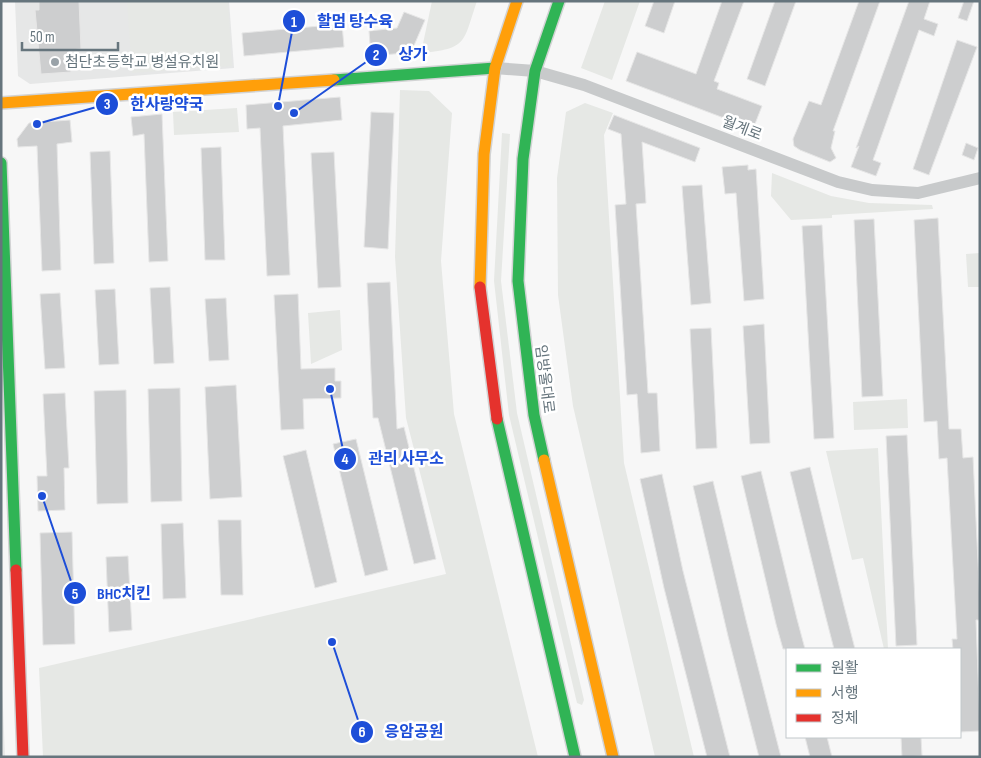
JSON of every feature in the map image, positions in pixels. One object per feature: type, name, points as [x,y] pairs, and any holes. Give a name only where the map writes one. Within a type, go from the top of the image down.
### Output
[{"type":"main road","points":[[517,1],[495,68],[484,154],[479,281],[496,417],[576,756]]},
{"type":"main road","name":"임방울대로","points":[[559,1],[535,71],[523,159],[518,281],[534,415],[613,757]]},
{"type":"main road","points":[[1,103],[114,97],[495,68]]},
{"type":"main road","points":[[1,163],[23,757]]},
{"type":"main road","points":[[602,757],[610,744]]},
{"type":"street","name":"월계로","points":[[495,68],[535,71],[584,85],[838,182],[872,190],[918,192],[980,178]]},
{"type":"shaded area","points":[[15,1],[229,1],[234,68],[30,84],[18,76]]},
{"type":"shaded area","points":[[127,1],[228,1],[232,66],[132,73]]},
{"type":"shaded area","points":[[432,1],[477,1],[466,34],[456,46],[421,53]]},
{"type":"shaded area","points":[[605,1],[640,1],[612,80],[581,68]]},
{"type":"shaded area","points":[[400,90],[429,91],[452,113],[441,261],[454,414],[538,757],[43,757],[39,668],[446,574],[406,418],[395,257]]},
{"type":"shaded area","points":[[585,103],[613,113],[604,135],[624,463],[694,757],[655,757],[573,406],[558,295],[557,178],[566,112]]},
{"type":"shaded area","points":[[237,108],[239,132],[174,135],[173,112]]},
{"type":"shaded area","points":[[502,133],[510,134],[501,281],[517,413],[584,700],[582,705],[577,703],[509,415],[494,281]]},
{"type":"shaded area","points":[[772,173],[831,196],[869,203],[932,205],[933,209],[832,215],[832,218],[791,220],[771,196]]},
{"type":"shaded area","points":[[980,253],[980,287],[968,287],[966,254]]},
{"type":"shaded area","points":[[340,310],[342,350],[311,364],[308,313]]},
{"type":"shaded area","points":[[907,399],[908,428],[854,430],[853,402]]},
{"type":"shaded area","points":[[878,448],[888,648],[884,648],[863,558],[852,560],[826,451]]},
{"type":"shaded area","points":[[1,664],[3,707],[5,757],[1,757]]},
{"type":"building","points":[[39,1],[79,1],[81,49],[70,50],[71,72],[41,74],[35,10],[39,10]]},
{"type":"building","points":[[654,1],[675,1],[664,33],[645,26]]},
{"type":"building","points":[[722,1],[744,1],[714,81],[719,83],[717,89],[762,106],[753,129],[626,81],[637,52],[696,74]]},
{"type":"building","points":[[775,1],[796,1],[765,86],[747,79]]},
{"type":"building","points":[[859,1],[880,1],[833,131],[835,131],[831,148],[836,158],[830,162],[800,150],[794,146],[793,139],[809,101],[821,105]]},
{"type":"building","points":[[909,1],[930,1],[924,19],[938,24],[934,36],[919,30],[873,160],[881,163],[876,176],[851,167],[859,146],[856,148]]},
{"type":"building","points":[[964,1],[974,1],[967,21],[958,18]]},
{"type":"building","points":[[404,12],[425,20],[412,50],[405,53],[371,56],[369,31],[397,28]]},
{"type":"building","points":[[342,24],[344,47],[244,56],[242,33]]},
{"type":"building","points":[[957,40],[977,47],[929,175],[913,169]]},
{"type":"building","points":[[340,97],[342,120],[283,126],[290,275],[267,276],[260,128],[247,129],[246,105]]},
{"type":"building","points":[[371,112],[394,113],[388,249],[364,247]]},
{"type":"building","points":[[162,114],[168,261],[149,262],[144,134],[133,136],[131,117]]},
{"type":"building","points":[[614,115],[700,148],[695,162],[642,142],[646,203],[636,204],[648,393],[657,393],[660,451],[641,453],[637,394],[627,395],[615,205],[626,204],[621,134],[608,129]]},
{"type":"building","points":[[70,120],[72,142],[57,144],[61,270],[42,271],[37,146],[18,147],[17,139],[29,123]]},
{"type":"building","points":[[966,143],[978,148],[974,160],[962,155]]},
{"type":"building","points":[[221,147],[225,260],[205,260],[201,148]]},
{"type":"building","points":[[110,151],[114,263],[94,264],[90,152]]},
{"type":"building","points":[[334,152],[341,287],[318,288],[311,153]]},
{"type":"building","points":[[748,165],[748,170],[756,169],[764,299],[744,301],[736,193],[725,194],[722,167]]},
{"type":"building","points":[[702,185],[711,303],[691,305],[682,186]]},
{"type":"building","points":[[938,218],[949,429],[961,429],[963,458],[973,457],[980,604],[980,620],[976,620],[980,731],[961,732],[961,648],[953,648],[952,639],[957,639],[947,458],[939,459],[937,421],[924,422],[914,220]]},
{"type":"building","points":[[874,219],[883,396],[862,397],[854,220]]},
{"type":"building","points":[[822,225],[834,438],[814,439],[802,226]]},
{"type":"building","points":[[390,282],[397,429],[404,427],[436,559],[414,564],[378,418],[373,418],[367,283]]},
{"type":"building","points":[[170,287],[174,363],[154,364],[150,288]]},
{"type":"building","points":[[115,289],[119,364],[99,365],[95,290]]},
{"type":"building","points":[[60,293],[65,368],[45,369],[40,294]]},
{"type":"building","points":[[298,294],[301,369],[335,368],[335,381],[341,381],[341,398],[303,399],[304,429],[281,430],[274,295]]},
{"type":"building","points":[[226,298],[229,360],[209,361],[205,299]]},
{"type":"building","points":[[764,324],[770,443],[750,444],[743,326]]},
{"type":"building","points":[[711,328],[717,448],[696,449],[690,329]]},
{"type":"building","points":[[236,385],[242,497],[210,499],[205,387]]},
{"type":"building","points":[[180,388],[182,501],[151,502],[148,389]]},
{"type":"building","points":[[126,390],[128,503],[97,504],[94,391]]},
{"type":"building","points":[[65,393],[69,468],[64,468],[65,510],[38,511],[37,476],[47,476],[43,394]]},
{"type":"building","points":[[907,435],[917,645],[896,646],[886,436]]},
{"type":"building","points":[[356,439],[388,570],[365,576],[333,444]]},
{"type":"building","points":[[306,450],[337,582],[315,588],[283,456]]},
{"type":"building","points":[[810,467],[855,648],[834,648],[790,472]]},
{"type":"building","points":[[761,471],[805,648],[783,649],[741,476]]},
{"type":"building","points":[[662,474],[683,571],[730,757],[707,757],[664,588],[640,479]]},
{"type":"building","points":[[713,481],[781,757],[759,757],[728,636],[693,486]]},
{"type":"building","points":[[218,520],[241,520],[243,595],[221,595]]},
{"type":"building","points":[[183,523],[186,598],[163,599],[161,524]]},
{"type":"building","points":[[72,532],[75,644],[43,645],[40,533]]},
{"type":"building","points":[[128,556],[132,630],[109,632],[106,557]]},
{"type":"building","points":[[805,738],[827,738],[832,757],[810,757]]},
{"type":"building","points":[[901,738],[921,738],[922,756],[902,757]]},
{"type":"traffic: fast","points":[[544,460],[534,415],[518,281],[523,159],[535,71],[559,1]]},
{"type":"traffic: fast","points":[[334,80],[495,68]]},
{"type":"traffic: fast","points":[[1,163],[16,570]]},
{"type":"traffic: fast","points":[[497,419],[575,757]]},
{"type":"traffic: slow","points":[[480,287],[484,154],[495,68],[517,1]]},
{"type":"traffic: slow","points":[[1,103],[334,80]]},
{"type":"traffic: slow","points":[[544,460],[613,757]]},
{"type":"traffic: jam","points":[[480,287],[497,419]]},
{"type":"traffic: jam","points":[[16,570],[23,757]]},
{"type":"place","name":"첨단초등학교 병설유치원","points":[[55,62]]},
{"type":"place","name":"할멈 탕수육","points":[[278,106]]},
{"type":"place","name":"상가","points":[[294,113]]},
{"type":"place","name":"한사랑약국","points":[[37,124]]},
{"type":"place","name":"관리 사무소","points":[[330,389]]},
{"type":"place","name":"BHC치킨","points":[[42,496]]},
{"type":"place","name":"응암공원","points":[[332,642]]}]
